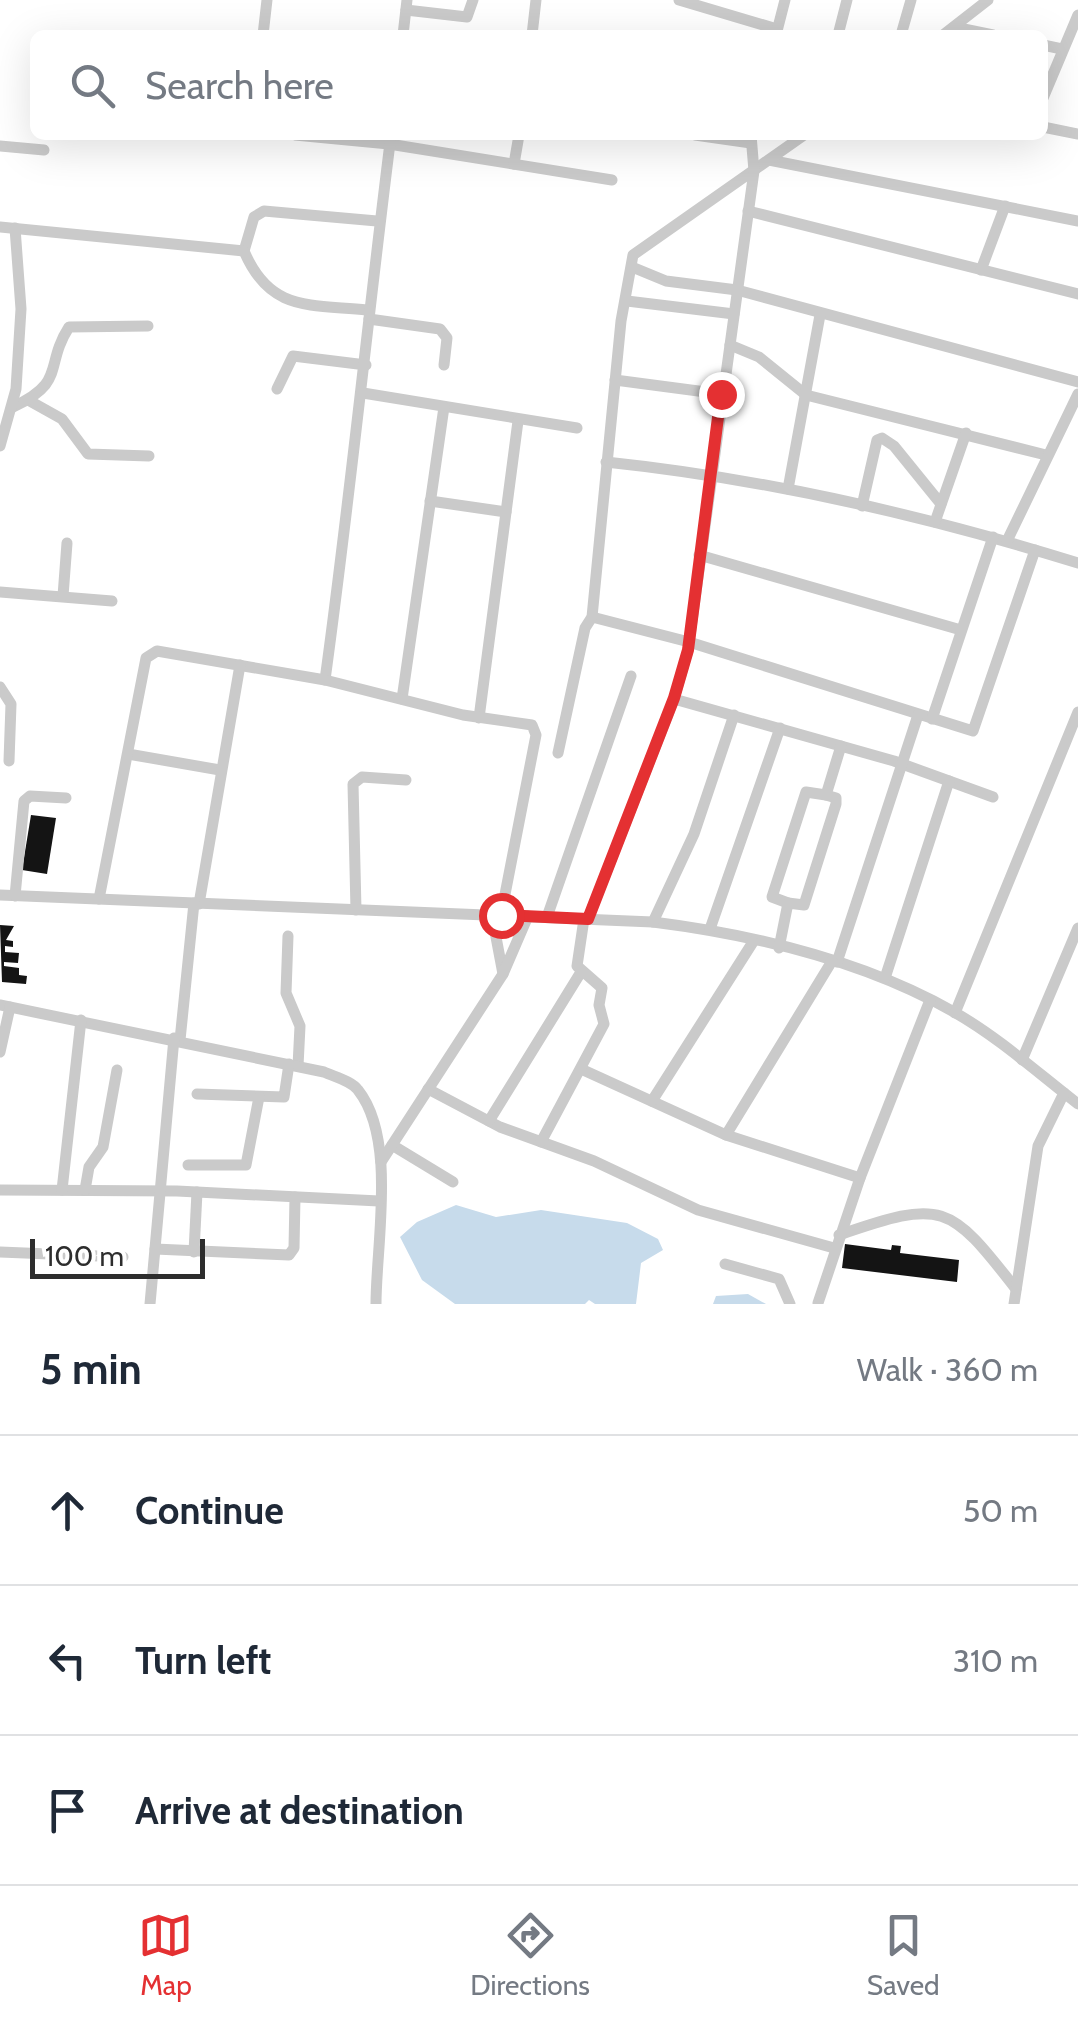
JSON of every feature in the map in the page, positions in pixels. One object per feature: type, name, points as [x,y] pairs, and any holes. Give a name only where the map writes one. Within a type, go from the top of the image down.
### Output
[{"type":"street","points":[[264,30],[267,0]]},
{"type":"street","points":[[404,30],[407,5],[468,17],[473,0]]},
{"type":"street","points":[[533,30],[536,0]]},
{"type":"street","points":[[680,0],[770,30]]},
{"type":"street","points":[[776,30],[784,0]]},
{"type":"street","points":[[839,30],[848,0]]},
{"type":"street","points":[[902,30],[911,0]]},
{"type":"street","points":[[950,30],[988,0]]},
{"type":"street","points":[[1048,85],[1078,16]]},
{"type":"street","points":[[1048,47],[1062,50]]},
{"type":"street","points":[[1048,128],[1078,134]]},
{"type":"street","points":[[325,680],[363,393],[377,222],[390,140],[612,180]]},
{"type":"street","points":[[514,164],[518,140]]},
{"type":"street","points":[[541,1142],[604,1022],[599,1007],[602,988],[577,966],[586,919],[674,698],[689,642],[754,171],[751,140]]},
{"type":"street","points":[[558,753],[585,628],[592,617],[615,380],[632,267],[640,246],[797,140]]},
{"type":"street","points":[[0,146],[44,150]]},
{"type":"street","points":[[769,160],[1078,221]]},
{"type":"street","points":[[980,270],[1004,206]]},
{"type":"street","points":[[377,222],[264,211],[254,217],[244,251],[260,284],[276,296],[440,329],[447,338],[444,364]]},
{"type":"street","points":[[748,211],[1078,294]]},
{"type":"street","points":[[0,227],[244,251]]},
{"type":"street","points":[[0,446],[13,408],[21,309],[14,228]]},
{"type":"street","points":[[632,267],[666,281],[738,290],[1078,382]]},
{"type":"street","points":[[627,301],[734,314]]},
{"type":"street","points":[[788,489],[820,315]]},
{"type":"street","points":[[13,408],[50,380],[69,326],[148,326]]},
{"type":"street","points":[[730,345],[759,357],[806,395],[1046,455]]},
{"type":"street","points":[[277,389],[293,356],[366,365]]},
{"type":"street","points":[[615,380],[721,394]]},
{"type":"street","points":[[363,393],[577,428]]},
{"type":"street","points":[[1007,541],[1078,394]]},
{"type":"street","points":[[28,400],[62,419],[88,454],[149,456]]},
{"type":"street","points":[[402,698],[444,406]]},
{"type":"street","points":[[479,718],[518,421]]},
{"type":"street","points":[[934,522],[966,433]]},
{"type":"street","points":[[862,506],[877,440],[882,438],[894,446],[941,504]]},
{"type":"street","points":[[606,462],[710,473],[788,489],[993,537],[1078,563]]},
{"type":"street","points":[[430,501],[506,512]]},
{"type":"street","points":[[932,719],[993,537]]},
{"type":"street","points":[[63,596],[67,543]]},
{"type":"street","points":[[592,617],[689,642],[918,715],[977,729],[1035,550]]},
{"type":"street","points":[[699,556],[962,630]]},
{"type":"street","points":[[0,592],[112,601]]},
{"type":"street","points":[[100,899],[151,652],[325,680],[479,718],[527,724],[536,732],[496,915],[503,974]]},
{"type":"street","points":[[150,1304],[177,1039],[240,665]]},
{"type":"street","points":[[546,917],[632,676]]},
{"type":"street","points":[[0,686],[11,704],[10,761]]},
{"type":"street","points":[[674,698],[899,763],[993,797]]},
{"type":"street","points":[[955,1013],[1078,714]]},
{"type":"street","points":[[653,922],[694,834],[734,715]]},
{"type":"street","points":[[726,1134],[834,961],[918,715]]},
{"type":"street","points":[[710,929],[780,728]]},
{"type":"street","points":[[826,794],[842,746]]},
{"type":"street","points":[[128,754],[220,770]]},
{"type":"street","points":[[356,910],[353,784],[362,777],[406,780]]},
{"type":"street","points":[[885,978],[949,781]]},
{"type":"street","points":[[806,792],[826,794],[837,802],[804,905],[788,903],[772,896],[806,792]]},
{"type":"street","points":[[15,896],[24,801],[30,796],[66,798]]},
{"type":"street","points":[[0,895],[528,916],[710,929],[885,978],[955,1013],[1078,1104]]},
{"type":"street","points":[[778,948],[788,903]]},
{"type":"street","points":[[381,1162],[503,974],[528,916]]},
{"type":"street","points":[[1022,1060],[1078,928]]},
{"type":"street","points":[[197,1094],[287,1095],[300,1026],[286,993],[288,936]]},
{"type":"street","points":[[652,1101],[753,942]]},
{"type":"street","points":[[489,1120],[581,972]]},
{"type":"street","points":[[818,1303],[839,1234],[930,1000]]},
{"type":"street","points":[[0,1052],[5,1006],[294,1065],[357,1087],[373,1118],[381,1162],[376,1304]]},
{"type":"street","points":[[62,1190],[81,1020]]},
{"type":"street","points":[[582,1069],[726,1134],[860,1178]]},
{"type":"street","points":[[85,1190],[89,1167],[103,1147],[117,1070]]},
{"type":"street","points":[[428,1089],[489,1120],[713,1215],[834,1248]]},
{"type":"street","points":[[1014,1304],[1038,1146],[1064,1093]]},
{"type":"street","points":[[188,1165],[246,1165],[259,1097]]},
{"type":"street","points":[[392,1145],[453,1182]]},
{"type":"street","points":[[0,1190],[198,1192],[379,1201]]},
{"type":"street","points":[[194,1252],[198,1192]]},
{"type":"street","points":[[155,1250],[289,1255],[294,1248],[295,1197]]},
{"type":"street","points":[[839,1234],[906,1212],[945,1217],[980,1242],[1016,1289]]},
{"type":"street","points":[[0,1252],[123,1257]]},
{"type":"street","points":[[725,1264],[779,1279],[790,1304]]},
{"type":"water","points":[[456,1205],[496,1217],[541,1210],[627,1223],[658,1239],[663,1250],[641,1263],[636,1304],[595,1304],[589,1300],[585,1304],[455,1304],[422,1280],[400,1237],[417,1222]]},
{"type":"water","points":[[748,1294],[766,1304],[713,1304],[716,1296]]},
{"type":"building","points":[[31,815],[56,818],[47,874],[22,870]]},
{"type":"building","points":[[0,925],[14,926],[6,940],[13,941],[13,947],[5,946],[5,952],[19,953],[18,963],[4,962],[4,966],[19,968],[19,975],[27,976],[26,984],[2,982]]},
{"type":"building","points":[[845,1244],[891,1250],[892,1245],[901,1246],[900,1253],[959,1260],[957,1282],[842,1268]]},
{"type":"route","points":[[501,915],[588,919],[674,698],[688,650],[721,394]]}]
